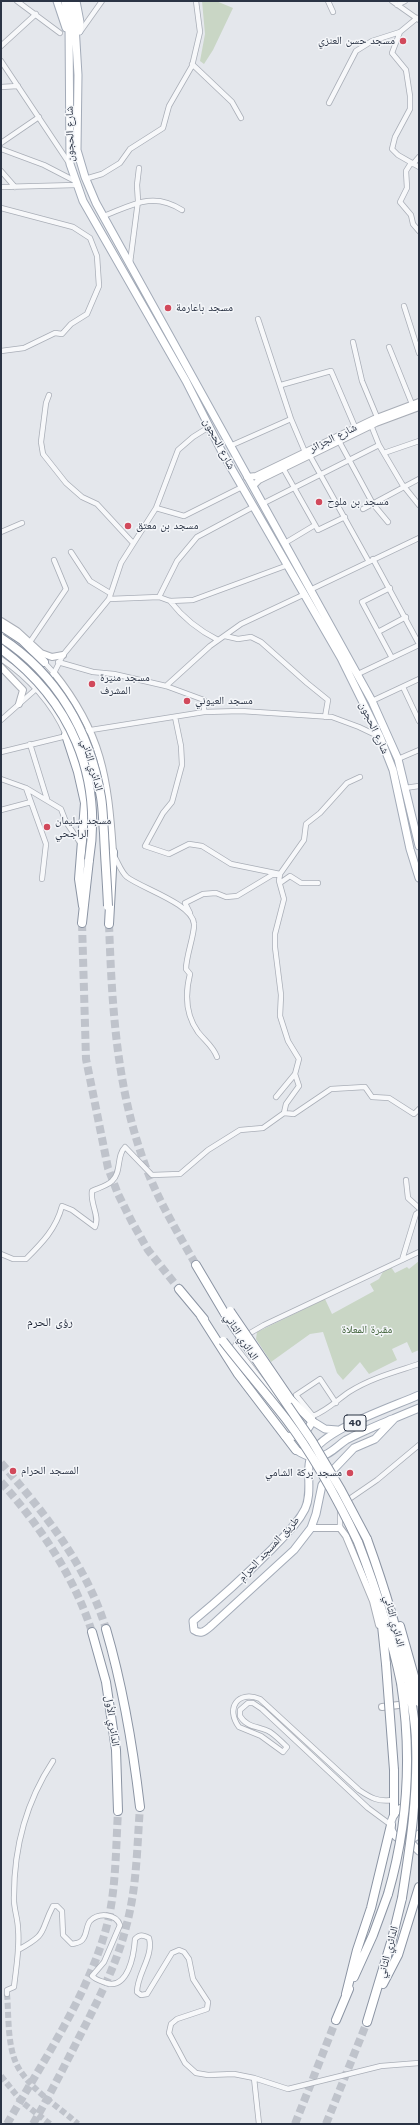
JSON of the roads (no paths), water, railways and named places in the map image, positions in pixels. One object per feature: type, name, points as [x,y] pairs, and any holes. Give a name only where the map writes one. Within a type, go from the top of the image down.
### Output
[{"type":"highway","points":[[1,626],[22,640],[44,662]]},
{"type":"highway","name":"الدائري الثاني","points":[[1,638],[38,667],[51,681],[71,710],[87,742],[102,798],[109,924]]},
{"type":"highway","name":"الدائري الثاني","points":[[1,649],[40,683],[63,714],[78,744],[86,772],[92,806],[92,842],[82,924]]},
{"type":"highway","points":[[66,735],[78,772],[84,803],[84,826],[81,844],[79,878],[83,906]]},
{"type":"highway","points":[[108,906],[112,888],[113,852]]},
{"type":"highway","name":"الدائري الثاني","points":[[196,1265],[312,1441],[367,1539],[404,1637],[408,1683],[414,1722],[416,1761],[412,1836],[402,1898],[392,1939],[373,2004],[366,2022]]},
{"type":"highway","name":"الدائري الثاني","points":[[179,1289],[220,1343],[286,1420],[301,1440],[343,1511],[358,1542],[381,1602],[393,1646],[408,1683],[407,1789],[395,1869],[388,1894],[373,1935],[346,1994],[336,2020]]},
{"type":"highway","points":[[228,1312],[290,1399],[313,1418]]},
{"type":"highway","points":[[220,1343],[296,1450]]},
{"type":"highway","points":[[381,1602],[382,1638],[386,1664],[394,1770],[394,1814]]},
{"type":"highway","name":"الدائري الأول","points":[[106,1629],[115,1660],[124,1704],[135,1764],[140,1807]]},
{"type":"highway","name":"الدائري الأول","points":[[92,1632],[106,1682],[116,1750],[118,1812]]},
{"type":"highway","points":[[408,1683],[419,1702]]},
{"type":"highway","points":[[346,1994],[357,1950],[371,1908],[391,1825]]},
{"type":"highway","points":[[373,2004],[398,1955],[419,1887]]},
{"type":"main road","points":[[57,1],[69,38]]},
{"type":"main road","name":"شارع الحجون","points":[[65,1],[72,24],[69,38],[70,164],[83,201],[183,375],[209,427],[242,487],[305,593],[341,658],[380,737],[393,770],[410,849],[419,878]]},
{"type":"main road","name":"شارع الحجون","points":[[69,1],[77,53],[78,150],[85,179],[230,446],[284,543],[312,589],[372,701],[398,759],[419,846]]},
{"type":"main road","points":[[76,1],[80,22],[77,53]]},
{"type":"main road","name":"طريق المسجد الحرام","points":[[419,1395],[340,1430],[324,1440],[314,1451],[308,1469],[310,1489],[307,1504],[301,1518],[241,1580],[194,1621],[194,1630],[197,1632],[203,1632],[211,1626],[294,1550],[311,1528],[316,1514],[322,1484],[354,1448],[375,1438],[395,1418],[419,1408]]},
{"type":"main road","points":[[285,1436],[295,1437],[303,1434],[309,1429],[313,1418],[325,1429],[340,1430],[337,1434],[337,1439],[344,1442]]},
{"type":"main road","points":[[296,1450],[318,1458],[326,1455],[344,1442],[364,1431],[395,1418]]},
{"type":"main road","points":[[296,1450],[308,1469]]},
{"type":"main road","points":[[419,1813],[407,1808],[398,1810],[394,1814],[391,1825],[392,1830],[398,1837],[408,1840],[419,1851]]},
{"type":"main road","points":[[408,1840],[419,1834]]},
{"type":"street","points":[[18,1],[60,33]]},
{"type":"street","points":[[79,34],[102,1]]},
{"type":"street","points":[[85,179],[102,174],[120,163],[130,149],[163,128],[169,106],[192,64],[200,32],[196,1]]},
{"type":"street","points":[[328,1],[334,12]]},
{"type":"street","points":[[329,102],[356,51],[372,41],[400,32],[418,19],[392,1]]},
{"type":"street","points":[[397,5],[405,1]]},
{"type":"street","points":[[1,46],[36,14]]},
{"type":"street","points":[[400,32],[392,53],[406,70],[408,76],[410,109],[395,137],[392,149],[398,155],[419,167]]},
{"type":"street","points":[[1,61],[70,164]]},
{"type":"street","points":[[192,64],[232,102],[241,118]]},
{"type":"street","points":[[1,87],[18,86]]},
{"type":"street","points":[[1,143],[39,117]]},
{"type":"street","points":[[1,149],[44,165],[76,183]]},
{"type":"street","points":[[419,156],[405,173],[407,188],[400,202],[411,215],[413,224],[419,231]]},
{"type":"street","points":[[130,263],[138,201],[137,185],[139,168]]},
{"type":"street","points":[[1,171],[15,187]]},
{"type":"street","points":[[1,187],[76,183]]},
{"type":"street","points":[[104,216],[138,201],[166,202],[182,210]]},
{"type":"street","points":[[1,208],[73,227],[90,238],[97,256],[99,286],[87,314],[71,324],[62,334],[55,333],[24,348],[1,352]]},
{"type":"street","points":[[404,306],[419,353]]},
{"type":"street","points":[[258,319],[291,419],[307,453],[371,560],[390,588],[419,644],[358,674]]},
{"type":"street","points":[[353,342],[362,381],[377,417]]},
{"type":"street","points":[[389,348],[412,404]]},
{"type":"street","points":[[281,385],[331,371],[356,427]]},
{"type":"street","points":[[49,395],[46,403],[41,442],[43,454],[66,483],[82,497],[97,504],[133,543]]},
{"type":"street","name":"شارع الجزائر","points":[[253,486],[257,481],[356,427],[377,417],[419,402]]},
{"type":"street","name":"شارع الجزائر","points":[[248,476],[255,476],[419,407]]},
{"type":"street","points":[[230,446],[291,419]]},
{"type":"street","points":[[371,426],[384,454],[405,488],[419,505]]},
{"type":"street","points":[[1,720],[36,690],[54,672],[63,654],[109,599],[121,563],[156,508],[178,450],[193,437],[209,427]]},
{"type":"street","points":[[339,441],[373,504],[388,522]]},
{"type":"street","points":[[384,454],[419,441]]},
{"type":"street","points":[[262,504],[321,476],[379,444]]},
{"type":"street","points":[[283,468],[318,530],[345,517]]},
{"type":"street","points":[[363,509],[405,488],[419,478]]},
{"type":"street","points":[[156,508],[184,516],[242,487]]},
{"type":"street","points":[[159,597],[177,562],[197,536],[253,506]]},
{"type":"street","points":[[1,532],[22,523]]},
{"type":"street","points":[[284,543],[316,525]]},
{"type":"street","points":[[312,589],[419,538]]},
{"type":"street","points":[[71,552],[90,581],[110,593]]},
{"type":"street","points":[[30,642],[66,589],[54,560]]},
{"type":"street","points":[[109,599],[159,597],[170,601],[193,600],[288,565]]},
{"type":"street","points":[[390,588],[362,602],[392,658]]},
{"type":"street","points":[[166,686],[218,640],[241,624],[305,593]]},
{"type":"street","points":[[170,601],[182,616],[199,630],[218,640]]},
{"type":"street","points":[[378,632],[406,617]]},
{"type":"street","points":[[1,621],[17,631],[41,653],[52,658],[63,654]]},
{"type":"street","points":[[225,636],[238,639],[251,638],[261,642],[328,700],[325,717]]},
{"type":"street","points":[[41,653],[44,662],[54,672],[78,705],[91,730],[105,775],[113,852],[121,869],[125,875],[135,883],[172,901],[191,915]]},
{"type":"street","points":[[1,659],[36,690],[50,706],[66,735]]},
{"type":"street","points":[[58,662],[93,672],[114,674],[166,686],[204,700],[204,712]]},
{"type":"street","points":[[1,666],[23,690],[19,704]]},
{"type":"street","points":[[372,701],[419,679]]},
{"type":"street","points":[[403,687],[419,721]]},
{"type":"street","points":[[1,752],[91,730],[204,712],[241,712],[332,717],[360,726],[380,737]]},
{"type":"street","points":[[175,717],[181,746],[182,765],[172,802],[163,813],[145,846],[169,854],[189,844],[202,846],[231,864],[280,874]]},
{"type":"street","points":[[30,744],[47,799]]},
{"type":"street","points":[[398,759],[419,750]]},
{"type":"street","points":[[276,1097],[295,1074],[299,1059],[288,1041],[280,1016],[281,995],[275,947],[275,934],[284,899],[280,884],[280,874],[304,840],[306,824],[320,813],[347,783],[360,778]]},
{"type":"street","points":[[1,779],[26,788],[47,799],[61,809],[66,822],[81,844]]},
{"type":"street","points":[[405,788],[419,786]]},
{"type":"street","points":[[26,788],[46,844],[42,879]]},
{"type":"street","points":[[1,810],[31,802]]},
{"type":"street","points":[[112,871],[121,869]]},
{"type":"street","points":[[217,1057],[214,1048],[198,1031],[186,1006],[186,992],[190,974],[186,969],[186,959],[194,924],[186,903],[203,894],[216,893],[226,897],[237,896],[272,875],[280,874]]},
{"type":"street","points":[[280,884],[290,876],[301,883],[318,883]]},
{"type":"street","points":[[284,1113],[286,1104],[299,1086],[295,1074]]},
{"type":"street","points":[[1,1254],[13,1259],[26,1259],[49,1235],[58,1220],[62,1206],[72,1210],[95,1227],[97,1222],[91,1196],[92,1191],[113,1181],[117,1170],[120,1151],[125,1146],[152,1175],[180,1174],[208,1150],[240,1130],[263,1128],[284,1113],[294,1114],[332,1089],[365,1087],[372,1097],[389,1098],[414,1114],[419,1109]]},
{"type":"street","points":[[406,1180],[408,1198],[419,1208]]},
{"type":"street","points":[[402,1260],[416,1214],[419,1212]]},
{"type":"street","points":[[303,1434],[235,1346],[238,1340],[264,1325],[419,1252]]},
{"type":"street","points":[[336,1403],[320,1379],[296,1395],[313,1418],[336,1403],[350,1392],[376,1378],[419,1364]]},
{"type":"street","points":[[382,1638],[373,1601],[346,1536],[340,1528],[340,1510],[342,1504],[377,1480],[419,1445]]},
{"type":"street","points":[[311,1528],[340,1528]]},
{"type":"street","points":[[391,1825],[368,1808],[262,1709],[253,1703],[248,1703],[243,1706],[240,1710],[242,1721],[271,1733],[287,1747],[282,1752],[261,1736],[239,1727],[232,1714],[234,1706],[239,1700],[251,1696],[260,1699],[359,1790],[374,1800],[382,1802],[393,1800]]},
{"type":"street","points":[[382,1707],[419,1702]]},
{"type":"street","points":[[7,1992],[14,1987],[18,1950],[18,1930],[14,1898],[18,1849],[26,1814],[46,1772],[54,1762]]},
{"type":"street","points":[[18,1950],[40,1937],[44,1932],[53,1906],[57,1906],[62,1911],[63,1935],[72,1944],[83,1940],[87,1925],[96,1917],[105,1915],[114,1917],[118,1920],[120,1925],[104,1962],[92,1976],[94,1979],[111,1984],[119,1983],[125,1977],[134,1953],[135,1939],[144,1935],[149,1938],[151,1946],[137,1985],[138,1992],[141,1995],[147,1994],[172,1953],[179,1950],[184,1952],[189,1960],[193,1979],[208,2002],[207,2009],[176,2020],[171,2024],[169,2033],[185,2063],[196,2073],[208,2075],[234,2074],[254,2078],[288,2089],[381,2066],[419,2063]]},
{"type":"street","points":[[254,2078],[259,2124]]},
{"type":"tunnel","points":[[82,923],[86,1059],[108,1168],[118,1194],[148,1250],[179,1289]]},
{"type":"tunnel","points":[[109,924],[114,1015],[121,1074],[127,1104],[149,1176],[168,1215],[196,1265]]},
{"type":"tunnel","points":[[1,1463],[48,1520],[76,1562],[88,1583],[106,1629]]},
{"type":"tunnel","points":[[1,1482],[29,1516],[54,1552],[76,1591],[92,1632]]},
{"type":"tunnel","points":[[33,2124],[93,2011],[119,1952],[130,1912],[136,1867],[140,1807]]},
{"type":"tunnel","points":[[7,2124],[66,2024],[102,1944],[109,1917],[113,1891],[118,1811]]},
{"type":"tunnel","points":[[7,1994],[10,2041],[14,2059],[18,2067],[38,2091],[78,2124]]},
{"type":"tunnel","points":[[295,2124],[336,2020]]},
{"type":"tunnel","points":[[326,2124],[367,2022]]},
{"type":"tunnel","points":[[1,2076],[22,2102],[50,2124]]},
{"type":"place","name":"مسجد حسن العنزي","points":[[403,41]]},
{"type":"place","name":"مسجد باعارمة","points":[[168,308]]},
{"type":"place","name":"مسجد بن ملوح","points":[[319,502]]},
{"type":"place","name":"مسجد بن معتق","points":[[128,526]]},
{"type":"place","name":"مسجد منيرة المشرف","points":[[92,684]]},
{"type":"place","name":"مسجد العيوني","points":[[187,701]]},
{"type":"place","name":"مسجد سليمان الراجحي","points":[[47,827]]},
{"type":"place","name":"المسجد الحرام","points":[[13,1471]]},
{"type":"place","name":"مسجد بركة الشامي","points":[[350,1473]]},
{"type":"district","name":"رؤى الحرم","points":[[50,1322]]},
{"type":"park label","name":"مقبرة المعلاة","points":[[367,1330]]}]
